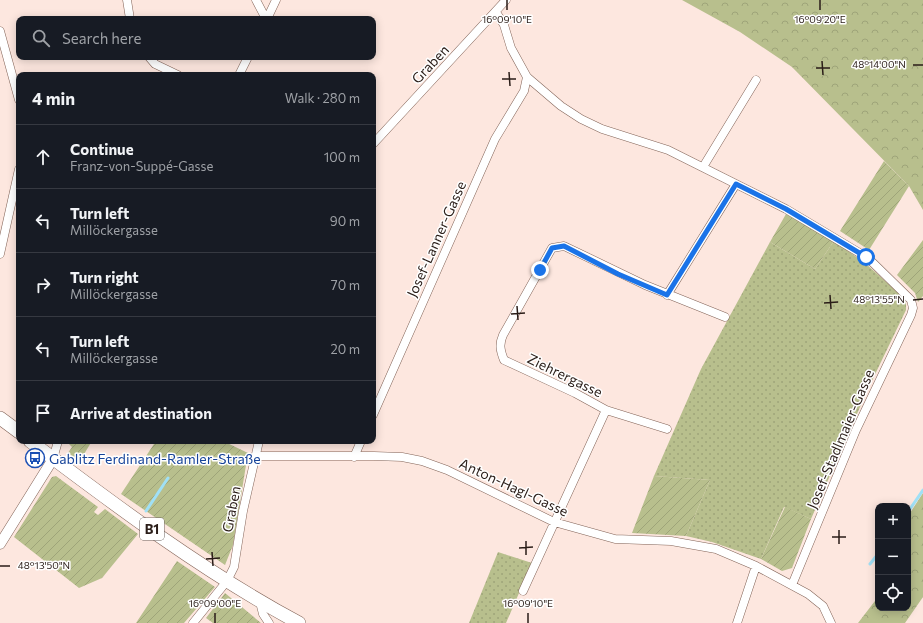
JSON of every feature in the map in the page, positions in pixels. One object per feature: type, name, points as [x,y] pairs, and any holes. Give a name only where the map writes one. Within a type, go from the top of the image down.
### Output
[{"type":"main road","points":[[0,418],[16,430]]},
{"type":"main road","name":"B1","points":[[34,444],[228,581],[260,602],[299,623]]},
{"type":"street","points":[[127,0],[130,16]]},
{"type":"street","points":[[256,0],[265,16]]},
{"type":"street","points":[[268,16],[276,0]]},
{"type":"street","name":"Graben","points":[[376,141],[506,0]]},
{"type":"street","points":[[496,12],[504,25],[511,48],[527,77],[561,106],[581,119],[602,129],[668,150],[736,184],[667,295],[725,317]]},
{"type":"street","points":[[0,31],[16,89]]},
{"type":"street","points":[[152,60],[155,64],[172,72]]},
{"type":"street","points":[[240,72],[246,60]]},
{"type":"street","name":"Josef-Lanner-Gasse","points":[[376,408],[495,139],[524,91],[527,77]]},
{"type":"street","points":[[703,167],[756,80]]},
{"type":"street","points":[[0,254],[16,182]]},
{"type":"street","name":"Josef-Stadlmaier-Gasse","points":[[736,184],[786,209],[868,258],[906,293],[912,304],[911,315],[856,430],[792,585]]},
{"type":"street","name":"Ziehrergasse","points":[[667,295],[618,274],[564,246],[552,248],[500,343],[504,360],[575,393],[606,410],[667,429]]},
{"type":"street","points":[[523,592],[606,410]]},
{"type":"street","points":[[0,544],[54,459],[57,444]]},
{"type":"street","name":"Graben","points":[[193,623],[228,581],[234,567],[243,511],[258,444]]},
{"type":"street","points":[[354,457],[360,444]]},
{"type":"street","name":"Anton-Hagl-Gasse","points":[[256,456],[402,457],[422,461],[447,470],[554,522],[615,539],[671,541],[716,549],[756,566],[792,585],[823,606],[831,623]]},
{"type":"street","points":[[737,623],[756,566]]},
{"type":"street","points":[[260,602],[263,614],[269,623]]},
{"type":"green space","points":[[682,0],[923,0],[923,210],[909,186],[792,67],[740,32]]},
{"type":"green space","points":[[884,161],[909,186],[869,250],[840,231]]},
{"type":"green space","points":[[786,214],[834,241],[815,269],[770,242]]},
{"type":"green space","points":[[923,240],[923,296],[918,302],[915,293],[897,275]]},
{"type":"green space","points":[[834,241],[865,263],[901,295],[906,304],[906,310],[867,391],[811,519],[784,507],[761,559],[712,542],[686,536],[710,480],[654,476],[701,369],[770,242],[815,269]]},
{"type":"green space","points":[[69,444],[90,444],[78,464],[71,459],[72,456],[68,453],[72,447]]},
{"type":"green space","points":[[154,444],[229,444],[248,453],[233,545],[225,565],[121,494]]},
{"type":"green space","points":[[56,476],[98,507],[94,512],[98,515],[105,509],[138,534],[102,578],[79,588],[14,537],[52,477]]},
{"type":"green space","points":[[654,476],[710,480],[686,536],[632,533]]},
{"type":"green space","points":[[923,493],[923,597],[905,623],[858,623],[875,601],[875,611],[911,611],[911,511]]},
{"type":"green space","points":[[785,507],[811,519],[792,568],[782,571],[761,559]]},
{"type":"green space","points":[[498,552],[532,563],[506,623],[469,623]]},
{"type":"green space","points":[[177,561],[215,587],[184,623],[136,623]]},
{"type":"green space","points":[[225,593],[261,623],[213,623],[206,618]]},
{"type":"waterway","points":[[146,511],[168,478]]},
{"type":"waterway","points":[[911,508],[923,490]]},
{"type":"waterway","points":[[870,564],[875,558]]},
{"type":"place","name":"Gablitz Ferdinand-Ramler-Straße","points":[[35,458]]},
{"type":"route","points":[[540,270],[552,248],[564,246],[618,274],[667,295],[736,184],[786,209],[866,257]]}]
